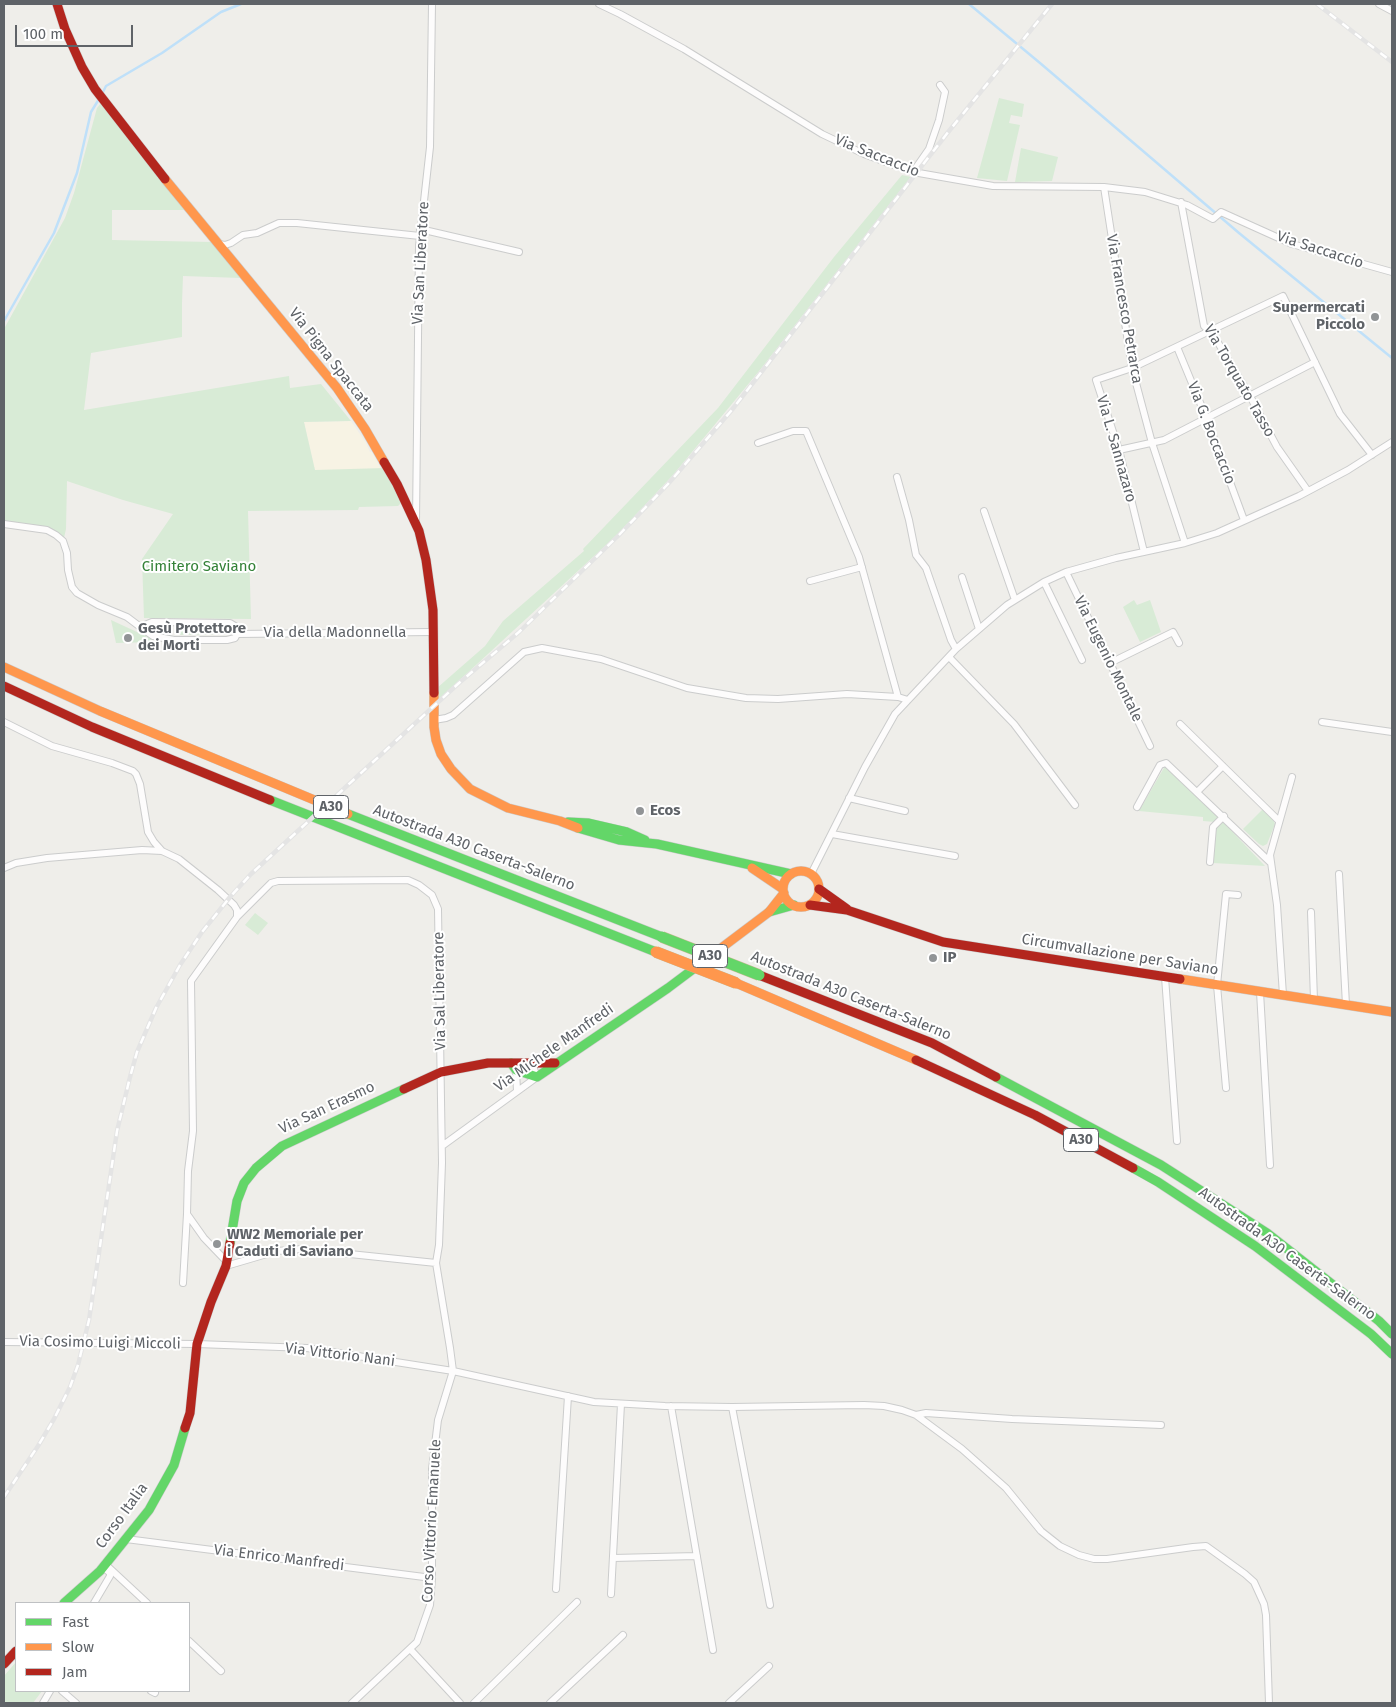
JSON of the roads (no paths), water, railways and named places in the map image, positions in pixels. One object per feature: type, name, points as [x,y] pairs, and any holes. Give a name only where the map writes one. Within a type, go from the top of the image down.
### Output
[{"type":"main road","name":"Via Pigna Spaccata","points":[[57,4],[65,29],[82,67],[96,89],[149,159],[338,388],[366,429],[397,484],[416,524],[430,584],[433,632],[434,723],[436,740],[441,754],[451,769],[470,789],[486,798],[508,808],[560,821],[585,832],[619,840],[651,843],[791,874]]},
{"type":"main road","name":"Autostrada A30 Caserta-Salerno","points":[[4,667],[100,711],[366,822],[932,1042],[1161,1166],[1268,1234],[1379,1321],[1392,1334]]},
{"type":"main road","name":"Autostrada A30 Caserta-Salerno","points":[[4,686],[92,727],[362,837],[736,983],[935,1068],[1035,1115],[1158,1182],[1255,1246],[1371,1334],[1392,1354]]},
{"type":"main road","points":[[745,864],[769,879],[783,891],[789,902],[794,906]]},
{"type":"main road","points":[[800,871],[811,874],[818,883],[817,898],[810,905],[794,906],[769,912],[783,891],[784,884],[791,874],[800,871]]},
{"type":"main road","name":"Circumvallazione per Saviano","points":[[819,888],[847,910]]},
{"type":"main road","name":"Circumvallazione per Saviano","points":[[810,905],[847,910],[943,942],[1392,1012]]},
{"type":"main road","name":"Via Michele Manfredi","points":[[537,1077],[684,976],[769,912]]},
{"type":"main road","name":"Via San Erasmo","points":[[197,1344],[210,1302],[227,1264],[237,1201],[244,1183],[256,1168],[282,1146],[441,1072],[488,1063],[513,1066],[555,1063]]},
{"type":"main road","name":"Via San Erasmo","points":[[513,1066],[537,1077]]},
{"type":"main road","name":"Corso Italia","points":[[65,1602],[103,1568],[148,1510],[174,1465],[190,1413],[197,1344]]},
{"type":"main road","points":[[4,1664],[15,1652]]},
{"type":"street","name":"Via San Liberatore","points":[[416,524],[420,232],[430,146],[432,4]]},
{"type":"street","name":"Via Saccaccio","points":[[599,4],[684,50],[822,134],[864,154],[913,172],[993,186],[1104,187],[1145,192],[1181,202],[1213,219],[1221,212],[1292,244],[1392,272]]},
{"type":"street","points":[[1379,4],[1392,11]]},
{"type":"street","points":[[913,172],[929,149],[939,120],[945,92],[940,86]]},
{"type":"street","name":"Via Francesco Petrarca","points":[[1104,187],[1132,368],[1152,443],[1185,544]]},
{"type":"street","name":"Via Torquato Tasso","points":[[1181,202],[1204,326],[1211,331],[1250,396],[1277,447],[1308,491]]},
{"type":"street","points":[[218,244],[225,245],[243,234],[257,233],[279,223],[297,223],[420,232],[519,252]]},
{"type":"street","name":"Via L. Sannazaro","points":[[1144,552],[1119,450],[1096,380],[1132,368],[1283,296],[1315,362]]},
{"type":"street","name":"Via G. Boccaccio","points":[[1177,347],[1206,417],[1244,520]]},
{"type":"street","points":[[1119,450],[1164,440],[1315,362],[1340,414],[1372,455]]},
{"type":"street","points":[[758,443],[794,430],[806,431],[852,538],[862,567],[898,697]]},
{"type":"street","points":[[811,874],[865,767],[895,714],[956,649],[1014,600],[1044,582],[1066,572],[1116,558],[1185,544],[1217,533],[1308,491],[1348,470],[1392,442]]},
{"type":"street","points":[[896,477],[909,520],[916,555],[926,568],[951,640],[956,649]]},
{"type":"street","points":[[984,511],[1014,600]]},
{"type":"street","name":"Via della Madonnella","points":[[4,524],[47,530],[56,535],[65,547],[72,587],[77,593],[98,605],[127,617],[153,636],[174,640],[232,639],[236,638],[237,634],[433,632]]},
{"type":"street","points":[[810,581],[862,567]]},
{"type":"street","name":"Via Eugenio Montale","points":[[1066,572],[1150,746]]},
{"type":"street","points":[[962,577],[979,630]]},
{"type":"street","points":[[1044,582],[1082,660]]},
{"type":"street","points":[[143,629],[145,625],[152,622],[230,623],[235,626],[237,634]]},
{"type":"street","points":[[1110,663],[1173,632],[1179,643]]},
{"type":"street","points":[[434,723],[453,715],[524,652],[542,648],[601,659],[687,688],[746,698],[778,699],[847,694],[898,697],[908,700]]},
{"type":"street","points":[[949,657],[1014,724],[1074,805]]},
{"type":"street","points":[[4,722],[52,746],[133,771],[140,784],[148,832],[154,842],[162,850],[179,859],[218,890],[237,910],[237,917],[191,980],[193,1131],[188,1171],[188,1214],[183,1283]]},
{"type":"street","points":[[1322,722],[1392,732]]},
{"type":"street","points":[[1180,724],[1279,821]]},
{"type":"street","points":[[1137,807],[1163,763],[1169,765],[1271,863]]},
{"type":"street","points":[[1197,792],[1223,766]]},
{"type":"street","points":[[1283,995],[1277,905],[1270,855],[1292,778]]},
{"type":"street","points":[[850,798],[905,811]]},
{"type":"street","points":[[1210,862],[1213,827],[1224,816]]},
{"type":"street","points":[[832,834],[955,856]]},
{"type":"street","points":[[4,868],[16,862],[47,858],[162,850]]},
{"type":"street","points":[[1338,874],[1346,1005]]},
{"type":"street","name":"Via Sal Liberatore","points":[[237,917],[271,883],[278,881],[408,880],[419,885],[432,895],[438,909],[441,1072]]},
{"type":"street","points":[[1226,1088],[1217,985],[1226,894],[1238,895]]},
{"type":"street","points":[[1310,912],[1314,1000]]},
{"type":"street","points":[[1165,977],[1177,1141]]},
{"type":"street","points":[[1260,992],[1270,1165]]},
{"type":"street","points":[[529,1064],[534,1069],[537,1077]]},
{"type":"street","points":[[513,1066],[517,1091]]},
{"type":"street","name":"Corso Vittorio Emanuele","points":[[410,1649],[417,1642],[430,1605],[432,1578],[432,1469],[438,1420],[453,1371],[436,1263],[439,1245],[442,1146],[441,1072]]},
{"type":"street","name":"Via Michele Manfredi","points":[[442,1146],[537,1077]]},
{"type":"street","points":[[188,1214],[204,1238],[227,1264],[277,1251],[302,1249],[436,1263]]},
{"type":"street","name":"Via Cosimo Luigi Miccoli","points":[[4,1342],[197,1344]]},
{"type":"street","name":"Via Vittorio Nani","points":[[197,1344],[307,1348],[453,1371],[594,1402],[732,1407],[864,1405],[884,1406],[916,1415]]},
{"type":"street","points":[[556,1589],[568,1396]]},
{"type":"street","points":[[612,1594],[621,1404]]},
{"type":"street","points":[[672,1406],[713,1650]]},
{"type":"street","points":[[732,1407],[770,1605]]},
{"type":"street","points":[[916,1415],[926,1413],[1012,1419],[1161,1425]]},
{"type":"street","points":[[916,1415],[962,1449],[1006,1488],[1041,1531],[1060,1546],[1094,1559],[1108,1559],[1206,1546],[1245,1574],[1254,1582],[1264,1604],[1269,1703]]},
{"type":"street","name":"Via Enrico Manfredi","points":[[126,1539],[432,1578]]},
{"type":"street","points":[[613,1558],[697,1556]]},
{"type":"street","points":[[95,1602],[110,1576],[110,1573],[103,1568]]},
{"type":"street","points":[[103,1568],[147,1602]]},
{"type":"street","points":[[474,1703],[577,1602]]},
{"type":"street","points":[[550,1703],[623,1635]]},
{"type":"street","points":[[190,1642],[221,1671]]},
{"type":"street","points":[[352,1703],[410,1649],[460,1703]]},
{"type":"street","points":[[729,1703],[769,1666]]},
{"type":"street","points":[[43,1703],[49,1692]]},
{"type":"street","points":[[63,1692],[76,1703]]},
{"type":"waterway","points":[[102,94],[106,86],[162,53],[221,12],[241,4]]},
{"type":"waterway","points":[[969,4],[1239,233],[1392,358]]},
{"type":"waterway","points":[[4,321],[54,233],[77,173],[91,112],[99,99]]},
{"type":"railway","points":[[4,1497],[54,1419],[70,1387],[78,1365],[89,1320],[117,1131],[137,1052],[156,1008],[180,965],[202,932],[251,874],[459,683],[519,632],[619,535],[668,484],[731,411],[949,131],[1052,4]]},
{"type":"railway","points":[[1317,4],[1392,62]]},
{"type":"place","name":"Supermercati Piccolo","points":[[1375,317]]},
{"type":"place","name":"Gesù Protettore dei Morti","points":[[128,638]]},
{"type":"place","name":"Ecos","points":[[640,811]]},
{"type":"place","name":"IP","points":[[933,958]]},
{"type":"place","name":"WW2 Memoriale per i Caduti di Saviano","points":[[217,1244]]},
{"type":"park label","name":"Cimitero Saviano","points":[[199,567]]}]
